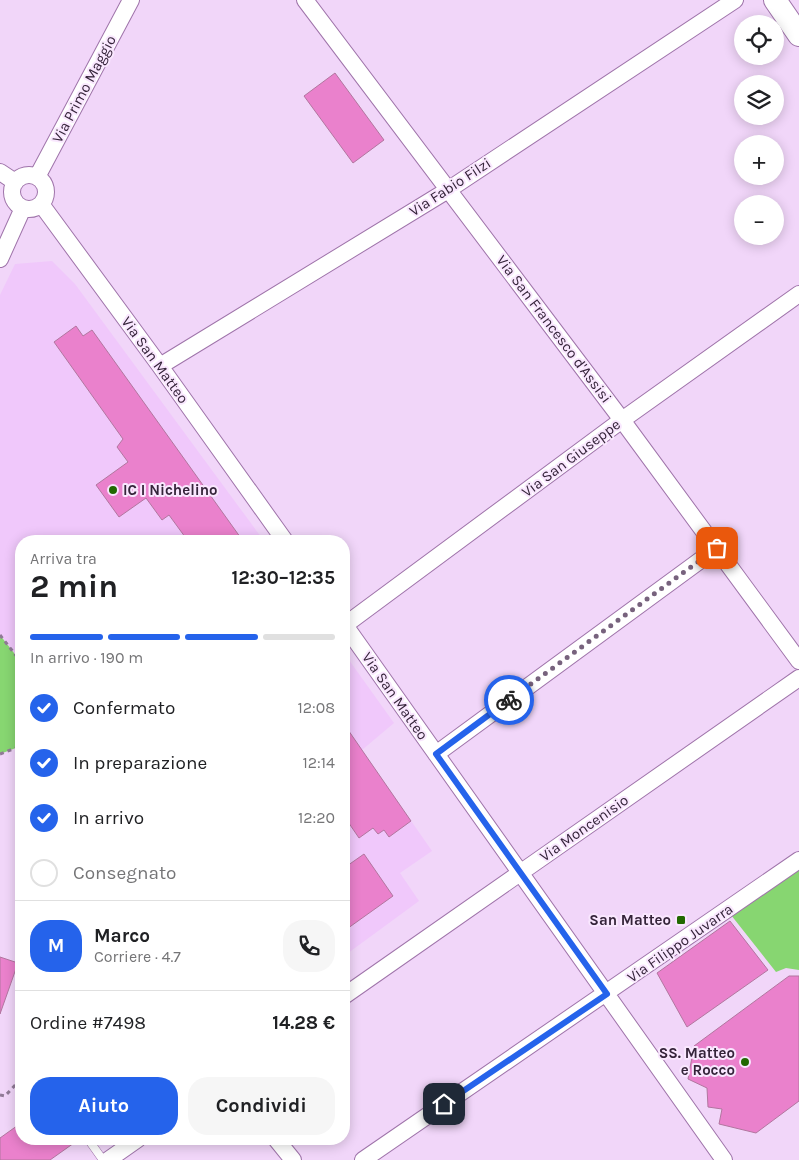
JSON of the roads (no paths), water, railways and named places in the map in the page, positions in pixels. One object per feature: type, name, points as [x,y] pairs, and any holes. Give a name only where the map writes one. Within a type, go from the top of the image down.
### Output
[{"type":"main road","points":[[775,0],[799,35]]},
{"type":"street","name":"Via Primo Maggio","points":[[38,177],[131,0]]},
{"type":"street","name":"Via San Francesco d'Assisi","points":[[305,0],[622,420],[799,661]]},
{"type":"street","name":"Via Fabio Filzi","points":[[160,366],[448,190],[735,0]]},
{"type":"street","points":[[0,172],[15,182]]},
{"type":"street","points":[[26,176],[38,177],[46,189],[46,196],[41,204],[30,210],[23,208],[14,200],[13,188],[15,182],[26,176]]},
{"type":"street","name":"Via San Matteo","points":[[41,204],[281,535]]},
{"type":"street","points":[[0,259],[23,208]]},
{"type":"street","name":"Via San Giuseppe","points":[[350,620],[622,420],[799,294]]},
{"type":"street","points":[[436,754],[717,548]]},
{"type":"street","name":"Via San Matteo","points":[[350,632],[724,1160]]},
{"type":"street","name":"Via Moncenisio","points":[[350,992],[799,678]]},
{"type":"street","name":"Via Filippo Juvarra","points":[[363,1160],[607,994],[799,860]]},
{"type":"street","points":[[108,1160],[129,1145]]},
{"type":"street","points":[[281,1145],[292,1160]]},
{"type":"lane","points":[[92,1145],[103,1160]]},
{"type":"place","name":"IC I Nichelino","points":[[113,490]]},
{"type":"place","name":"San Matteo","points":[[681,920]]},
{"type":"place","name":"SS. Matteo e Rocco","points":[[745,1062]]}]
